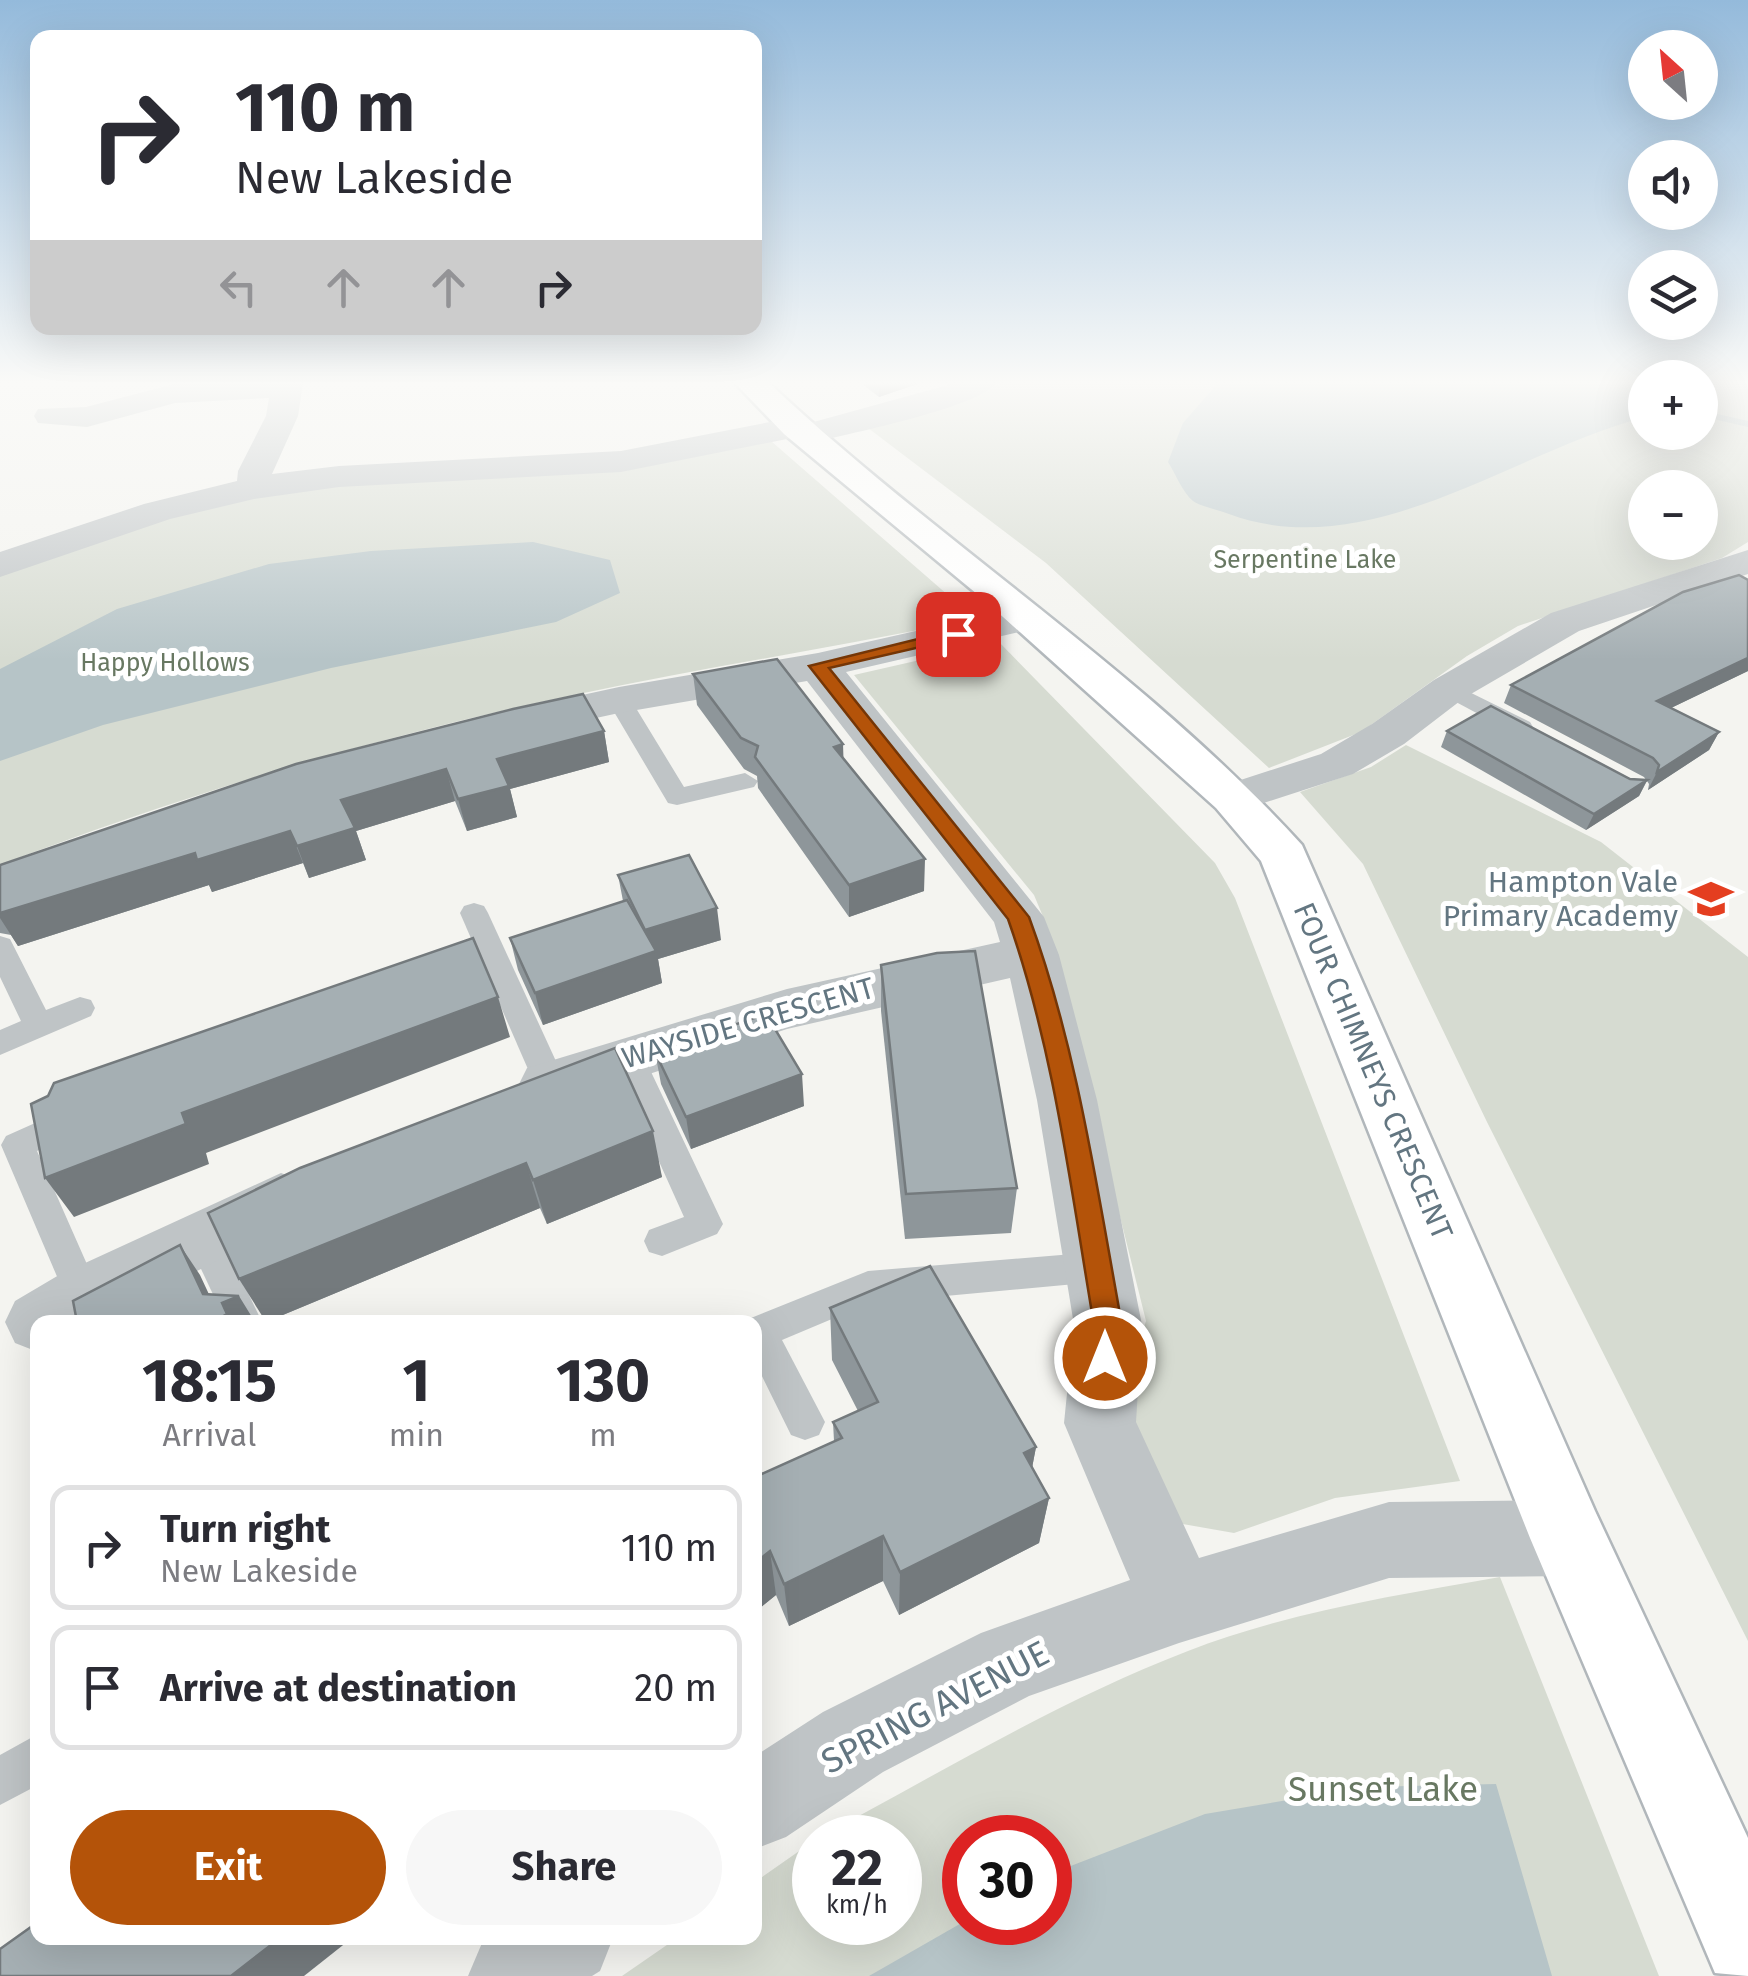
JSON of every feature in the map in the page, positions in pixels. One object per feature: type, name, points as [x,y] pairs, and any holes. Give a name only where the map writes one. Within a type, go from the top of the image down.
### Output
[{"type":"street","points":[[255,475],[255,488]]},
{"type":"street","points":[[0,565],[163,510],[255,488],[355,475]]},
{"type":"street","name":"FOUR CHIMNEYS CRESCENT","points":[[856,475],[1234,798],[1284,856],[1568,1538],[1748,1940]]},
{"type":"street","points":[[1234,798],[1337,764],[1388,734],[1449,688],[1566,622],[1746,564]]},
{"type":"street","points":[[474,732],[619,700],[818,666],[1027,618]]},
{"type":"street","points":[[818,666],[1018,917],[1032,954],[1068,1100],[1108,1325],[1100,1423],[1179,1603]]},
{"type":"street","name":"WAYSIDE CRESCENT","points":[[525,1094],[722,1027],[926,972],[1032,954]]},
{"type":"street","points":[[53,1314],[328,1177]]},
{"type":"street","points":[[0,1346],[30,1328]]},
{"type":"street","name":"SPRING AVENUE","points":[[762,1801],[853,1742],[1010,1662],[1179,1603],[1389,1540],[1568,1538]]},
{"type":"street","points":[[515,1976],[557,1945]]},
{"type":"lane","points":[[1449,688],[1549,742]]},
{"type":"lane","points":[[619,700],[678,797],[744,781]]},
{"type":"lane","points":[[474,912],[525,1094]]},
{"type":"lane","points":[[0,946],[38,1024]]},
{"type":"lane","points":[[0,1043],[80,1008]]},
{"type":"lane","points":[[628,1058],[705,1224],[662,1241]]},
{"type":"lane","points":[[53,1314],[18,1145],[62,1124]]},
{"type":"lane","points":[[204,1236],[241,1315]]},
{"type":"lane","points":[[762,1331],[868,1287],[1097,1266]]},
{"type":"lane","points":[[762,1338],[805,1422]]},
{"type":"lane","points":[[0,1782],[30,1762]]},
{"type":"green space","name":"Happy Hollows","points":[[487,475],[810,475],[972,616],[953,623],[574,695],[428,729],[212,791],[0,865],[0,576],[127,530],[229,502],[332,485]]},
{"type":"green space","name":"Serpentine Lake","points":[[930,475],[1628,475],[1628,560],[1716,560],[1518,626],[1467,656],[1361,732],[1269,768],[1046,563]]},
{"type":"green space","name":"Serpentine Lake","points":[[1718,475],[1748,475],[1748,542],[1718,559]]},
{"type":"green space","points":[[999,642],[1215,863],[1235,898],[1460,1481],[1335,1498],[1234,1533],[1177,1523],[1121,1399],[1146,1321],[1049,931],[1034,895],[854,675]]},
{"type":"green space","points":[[1406,745],[1601,842],[1748,957],[1748,1641],[1487,1122],[1363,864],[1300,792],[1371,767]]},
{"type":"green space","name":"Sunset Lake","points":[[1500,1577],[1659,1976],[622,1976],[667,1945],[762,1945],[762,1877],[792,1856],[792,1945],[922,1945],[922,1815],[860,1815],[1140,1670],[1225,1638],[1302,1616]]},
{"type":"shaded area","points":[[1176,475],[1495,475],[1388,515],[1335,526],[1282,526],[1193,501]]},
{"type":"shaded area","name":"Happy Hollows","points":[[533,542],[610,560],[620,593],[556,622],[331,668],[103,725],[0,761],[0,669],[117,609],[269,564],[371,551]]},
{"type":"shaded area","name":"Sunset Lake","points":[[1496,1784],[1552,1976],[869,1976],[942,1934],[942,1945],[1072,1945],[1072,1865],[1205,1814],[1365,1787]]},
{"type":"building","points":[[1739,575],[1748,580],[1748,658],[1657,701],[1719,732],[1657,772],[1659,765],[1653,758],[1511,685],[1683,592]]},
{"type":"building","points":[[777,659],[843,744],[834,747],[925,859],[849,885],[755,757],[758,746],[741,738],[693,674]]},
{"type":"building","points":[[583,694],[604,731],[497,759],[509,786],[458,799],[446,769],[341,800],[355,828],[297,846],[290,831],[197,860],[195,853],[0,913],[0,865],[296,764]]},
{"type":"building","points":[[1491,706],[1630,779],[1647,780],[1594,814],[1447,731]]},
{"type":"building","points":[[689,855],[717,908],[645,930],[618,875]]},
{"type":"building","points":[[627,900],[656,951],[535,993],[510,938]]},
{"type":"building","points":[[473,938],[498,997],[182,1113],[186,1124],[45,1178],[31,1104],[48,1096],[54,1083]]},
{"type":"building","points":[[975,951],[1017,1188],[906,1194],[881,965],[937,953]]},
{"type":"building","points":[[766,1014],[802,1074],[686,1117],[655,1052]]},
{"type":"building","points":[[615,1048],[653,1131],[533,1180],[526,1163],[239,1279],[208,1213],[300,1168]]},
{"type":"building","points":[[180,1245],[203,1294],[239,1296],[222,1303],[225,1315],[76,1315],[73,1301]]},
{"type":"building","points":[[930,1266],[1036,1447],[1024,1453],[1049,1498],[900,1572],[883,1536],[784,1584],[770,1551],[762,1557],[762,1474],[842,1438],[833,1422],[878,1402],[830,1308]]},
{"type":"building","points":[[30,1928],[30,1945],[271,1945],[231,1976],[0,1976],[0,1949]]},
{"type":"place","name":"Hampton Vale Primary Academy","points":[[1711,899]]},
{"type":"route","points":[[958,634],[818,666],[1018,917],[1032,954],[1068,1100],[1108,1325],[1105,1358]]}]
